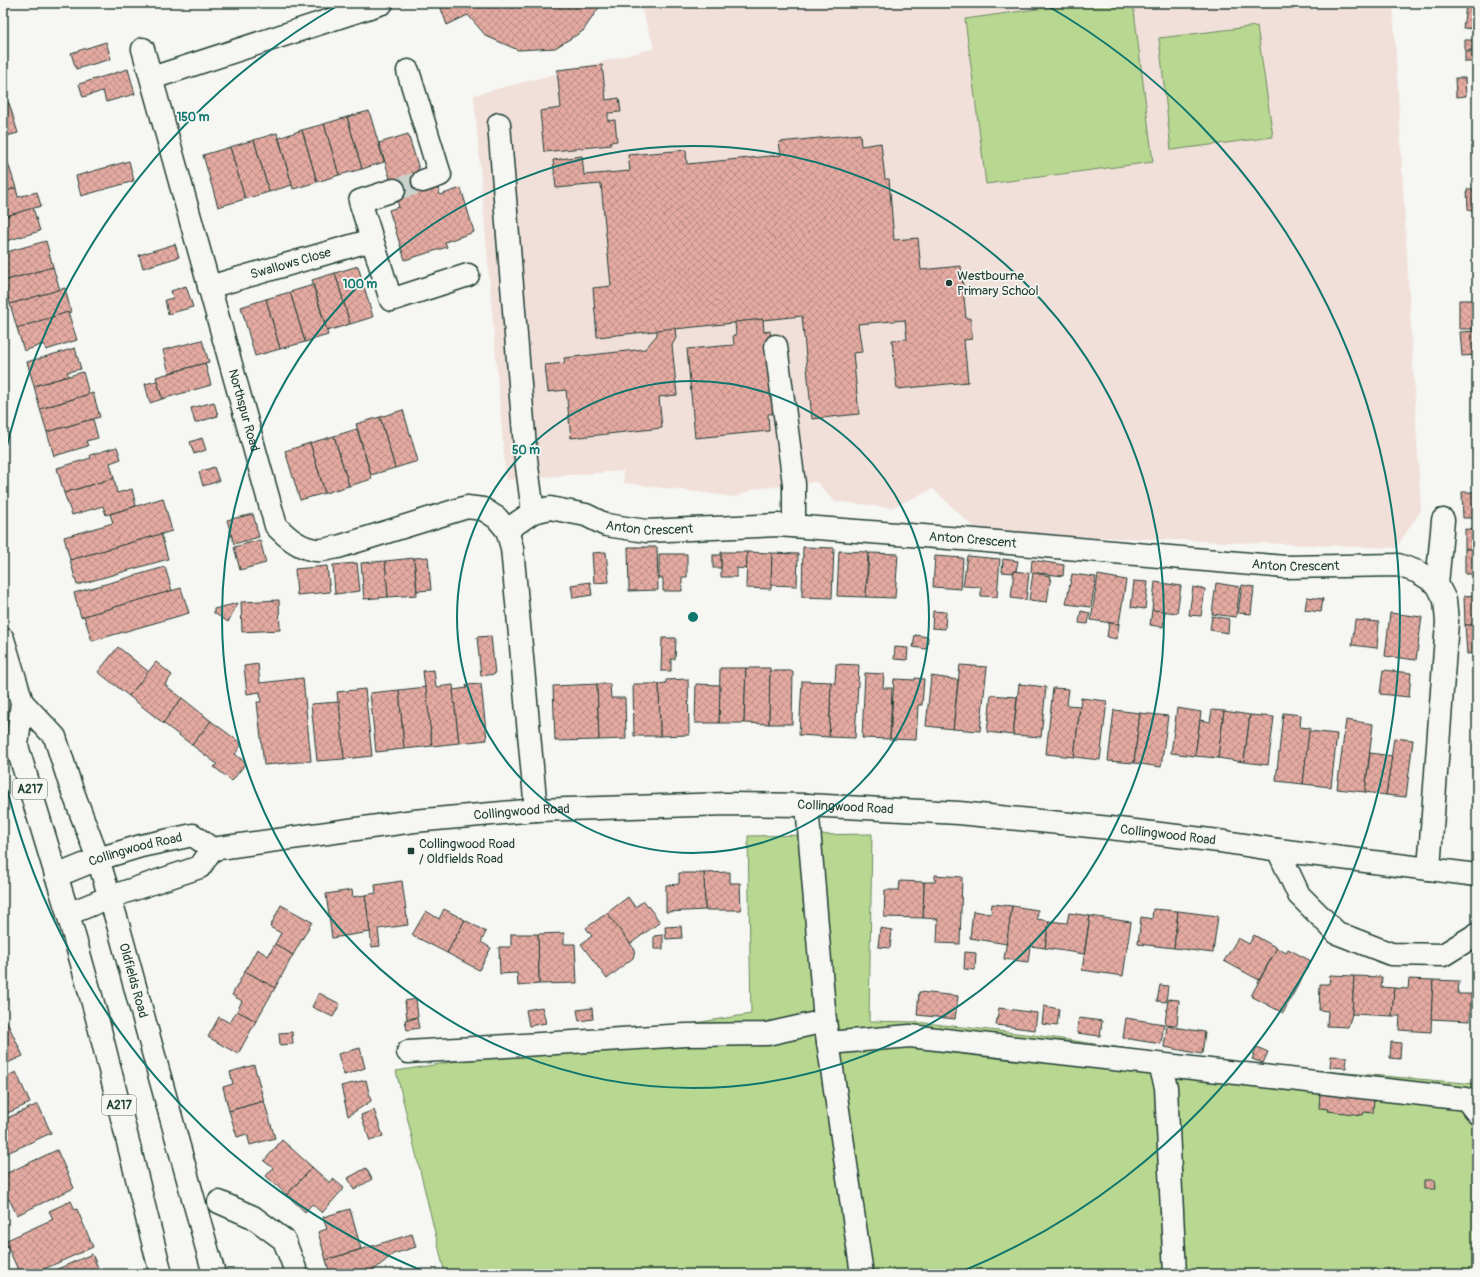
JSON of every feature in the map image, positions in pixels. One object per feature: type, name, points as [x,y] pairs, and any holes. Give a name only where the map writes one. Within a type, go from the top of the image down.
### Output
[{"type":"main road","points":[[152,78],[382,3]]},
{"type":"main road","name":"Northspur Road","points":[[144,49],[276,526],[287,537],[301,546],[317,550],[338,547],[467,508],[483,509],[496,518],[507,530]]},
{"type":"main road","points":[[408,71],[440,175],[423,181]]},
{"type":"main road","points":[[499,124],[526,459],[533,512]]},
{"type":"main road","points":[[394,190],[360,201],[391,300],[468,276]]},
{"type":"main road","name":"Swallows Close","points":[[209,287],[372,240]]},
{"type":"main road","points":[[776,346],[794,484],[794,526]]},
{"type":"main road","name":"Anton Crescent","points":[[507,530],[533,512],[550,508],[586,515],[606,524],[646,531],[778,525],[974,540],[1285,568],[1398,566],[1418,572],[1437,584]]},
{"type":"main road","points":[[1429,869],[1448,622],[1445,600],[1437,584],[1443,520]]},
{"type":"main road","points":[[507,530],[512,548],[536,810]]},
{"type":"main road","name":"Oldfields Road","points":[[3,639],[22,702],[17,746],[68,914],[98,1022],[161,1274]]},
{"type":"main road","name":"Oldfields Road","points":[[22,702],[55,737],[70,784],[98,859],[110,897],[214,1274]]},
{"type":"main road","name":"Collingwood Road","points":[[56,876],[98,859],[141,846],[193,835],[212,849],[414,821],[536,810],[727,804],[807,805],[959,813],[1195,838],[1477,875]]},
{"type":"main road","points":[[807,805],[825,1021],[862,1274]]},
{"type":"main road","points":[[68,914],[110,897],[200,867],[212,849]]},
{"type":"main road","points":[[1278,850],[1299,895],[1337,933],[1391,954],[1443,955],[1477,934]]},
{"type":"main road","points":[[408,1052],[686,1035],[768,1034],[825,1021]]},
{"type":"main road","points":[[828,1043],[910,1036],[1466,1099],[1477,1113]]},
{"type":"main road","points":[[1160,1065],[1166,1087],[1175,1274]]},
{"type":"main road","points":[[219,1202],[253,1217],[284,1240],[297,1274]]},
{"type":"shaded area","name":"Westbourne Primary School","points":[[639,3],[1393,3],[1421,510],[1396,548],[980,533],[933,489],[891,508],[833,501],[817,482],[754,489],[736,497],[624,483],[623,471],[506,480],[474,95],[655,48]]},
{"type":"green space","points":[[1080,3],[1133,3],[1153,162],[986,184],[965,19]]},
{"type":"green space","points":[[1257,26],[1273,137],[1171,150],[1159,38]]},
{"type":"green space","points":[[872,834],[869,1021],[916,1022],[1034,1035],[1217,1062],[1477,1084],[1477,1274],[445,1274],[396,1071],[751,1014],[748,836]]},
{"type":"building","points":[[439,3],[602,3],[583,31],[555,48],[518,50],[486,36],[468,15],[447,25]]},
{"type":"building","points":[[1466,6],[1477,7],[1475,29],[1463,28]]},
{"type":"building","points":[[1465,40],[1474,40],[1474,50],[1465,51]]},
{"type":"building","points":[[106,42],[111,59],[76,69],[71,53]]},
{"type":"building","points":[[1465,52],[1477,52],[1477,62],[1465,62]]},
{"type":"building","points":[[602,65],[606,100],[619,98],[621,112],[608,113],[608,121],[615,120],[617,141],[610,142],[611,145],[544,152],[540,111],[561,108],[557,70]]},
{"type":"building","points":[[128,69],[135,94],[106,102],[103,91],[83,97],[79,84]]},
{"type":"building","points":[[1455,78],[1465,78],[1466,96],[1456,97]]},
{"type":"building","points":[[9,103],[18,133],[3,137],[3,104]]},
{"type":"building","points":[[369,111],[384,162],[362,169],[347,117]]},
{"type":"building","points":[[347,117],[362,169],[339,175],[324,124]]},
{"type":"building","points":[[324,124],[339,175],[317,182],[302,130]]},
{"type":"building","points":[[302,130],[317,182],[293,189],[279,138]]},
{"type":"building","points":[[277,133],[292,185],[269,192],[254,140]]},
{"type":"building","points":[[408,134],[425,188],[437,184],[440,195],[461,188],[474,232],[445,242],[447,247],[405,260],[389,210],[399,207],[379,143]]},
{"type":"building","points":[[860,134],[861,146],[881,143],[885,179],[889,179],[894,240],[918,238],[921,270],[961,266],[966,318],[970,318],[972,339],[964,340],[968,382],[897,389],[892,340],[907,339],[905,320],[858,324],[862,352],[853,353],[859,414],[812,419],[802,316],[597,337],[593,288],[611,286],[601,184],[556,188],[553,160],[582,156],[584,175],[630,171],[628,155],[686,150],[687,164],[781,155],[779,142]]},
{"type":"building","points":[[254,140],[269,192],[245,199],[230,147]]},
{"type":"building","points":[[3,145],[8,163],[3,164]]},
{"type":"building","points":[[230,147],[245,199],[218,207],[203,155]]},
{"type":"building","points":[[129,161],[134,181],[81,196],[76,176]]},
{"type":"building","points":[[8,163],[16,188],[3,192],[3,164]]},
{"type":"building","points":[[16,188],[18,197],[37,192],[41,206],[3,217],[3,192]]},
{"type":"building","points":[[1467,189],[1477,189],[1477,212],[1468,209]]},
{"type":"building","points":[[33,208],[40,231],[3,242],[3,217]]},
{"type":"building","points":[[1474,230],[1477,230],[1477,251],[1474,251]]},
{"type":"building","points":[[46,241],[53,267],[4,281],[3,253]]},
{"type":"building","points":[[175,244],[179,257],[143,268],[139,255]]},
{"type":"building","points":[[358,266],[373,317],[350,324],[335,273]]},
{"type":"building","points":[[53,267],[60,290],[10,304],[4,281]]},
{"type":"building","points":[[335,273],[350,324],[327,331],[312,280]]},
{"type":"building","points":[[313,285],[328,335],[305,342],[290,292]]},
{"type":"building","points":[[186,286],[193,307],[168,314],[165,300],[173,298],[171,291]]},
{"type":"building","points":[[65,288],[71,312],[17,328],[10,304]]},
{"type":"building","points":[[290,292],[305,342],[280,349],[266,299]]},
{"type":"building","points":[[266,299],[280,349],[255,356],[241,307]]},
{"type":"building","points":[[1459,300],[1475,300],[1476,329],[1459,329]]},
{"type":"building","points":[[68,312],[77,340],[46,350],[44,344],[24,351],[17,328]]},
{"type":"building","points":[[763,319],[764,332],[770,331],[778,413],[768,414],[769,431],[695,438],[687,349],[734,345],[733,335],[736,335],[735,322]]},
{"type":"building","points":[[675,328],[676,338],[672,345],[677,395],[659,397],[662,428],[571,438],[566,390],[548,392],[545,365],[565,363],[564,358],[645,349],[657,335],[657,330]]},
{"type":"building","points":[[1477,331],[1477,355],[1462,356],[1460,332]]},
{"type":"building","points":[[202,340],[209,362],[169,373],[163,350]]},
{"type":"building","points":[[75,348],[81,369],[67,372],[69,376],[34,386],[27,362]]},
{"type":"building","points":[[205,363],[211,385],[162,399],[156,377]]},
{"type":"building","points":[[83,372],[89,394],[40,409],[34,386]]},
{"type":"building","points":[[157,381],[162,399],[150,403],[145,384]]},
{"type":"building","points":[[93,393],[100,417],[47,432],[40,409]]},
{"type":"building","points":[[214,402],[218,416],[195,423],[191,408]]},
{"type":"building","points":[[403,410],[418,461],[395,468],[380,417]]},
{"type":"building","points":[[380,417],[395,468],[371,475],[356,424]]},
{"type":"building","points":[[93,419],[98,438],[86,441],[88,446],[54,456],[47,432]]},
{"type":"building","points":[[357,429],[372,479],[349,486],[334,436]]},
{"type":"building","points":[[334,436],[349,486],[325,493],[310,443]]},
{"type":"building","points":[[202,438],[206,450],[194,454],[190,442]]},
{"type":"building","points":[[310,443],[325,493],[300,500],[285,451]]},
{"type":"building","points":[[117,447],[121,459],[110,463],[114,478],[64,493],[57,468],[91,458],[90,455]]},
{"type":"building","points":[[214,467],[219,481],[203,486],[199,472]]},
{"type":"building","points":[[114,478],[117,493],[132,489],[136,506],[106,515],[103,506],[72,515],[64,493]]},
{"type":"building","points":[[1462,492],[1477,492],[1477,518],[1463,518]]},
{"type":"building","points":[[163,498],[172,531],[70,560],[64,537],[113,523],[110,514]]},
{"type":"building","points":[[253,514],[259,537],[234,544],[227,520]]},
{"type":"building","points":[[1465,529],[1477,530],[1477,549],[1465,549]]},
{"type":"building","points":[[161,534],[168,559],[77,585],[70,560]]},
{"type":"building","points":[[260,540],[266,563],[240,570],[234,547]]},
{"type":"building","points":[[628,547],[657,547],[658,590],[629,591]]},
{"type":"building","points":[[803,547],[834,548],[832,598],[802,597]]},
{"type":"building","points":[[1465,549],[1477,549],[1477,574],[1465,574]]},
{"type":"building","points":[[839,551],[868,552],[866,597],[837,596]]},
{"type":"building","points":[[606,552],[609,582],[594,583],[592,553]]},
{"type":"building","points":[[721,552],[747,552],[747,569],[737,568],[737,577],[721,577]]},
{"type":"building","points":[[747,552],[772,553],[771,589],[746,588]]},
{"type":"building","points":[[772,553],[798,554],[797,586],[771,585]]},
{"type":"building","points":[[869,553],[898,554],[895,598],[866,597]]},
{"type":"building","points":[[659,554],[687,554],[687,577],[682,577],[682,591],[663,591],[663,578],[659,578]]},
{"type":"building","points":[[713,555],[721,555],[721,568],[713,568]]},
{"type":"building","points":[[935,556],[963,558],[961,589],[933,587]]},
{"type":"building","points":[[967,556],[1000,559],[997,597],[981,596],[981,587],[963,586]]},
{"type":"building","points":[[428,557],[431,590],[417,591],[414,558]]},
{"type":"building","points":[[414,558],[417,595],[388,597],[385,561]]},
{"type":"building","points":[[1003,559],[1018,561],[1016,571],[1014,571],[1014,573],[1002,572]]},
{"type":"building","points":[[1032,560],[1064,565],[1063,576],[1031,572]]},
{"type":"building","points":[[385,561],[388,597],[364,599],[361,563]]},
{"type":"building","points":[[357,563],[360,591],[335,594],[333,565]]},
{"type":"building","points":[[327,566],[330,592],[297,595],[295,569]]},
{"type":"building","points":[[165,567],[172,591],[81,617],[74,593]]},
{"type":"building","points":[[1014,571],[1029,573],[1026,600],[1011,598]]},
{"type":"building","points":[[1033,573],[1051,576],[1047,602],[1029,600]]},
{"type":"building","points":[[1072,574],[1096,577],[1091,607],[1066,604]]},
{"type":"building","points":[[1098,575],[1126,580],[1119,624],[1091,620]]},
{"type":"building","points":[[1134,581],[1148,582],[1145,609],[1131,607]]},
{"type":"building","points":[[590,582],[592,595],[573,598],[571,585]]},
{"type":"building","points":[[1155,582],[1181,586],[1177,613],[1152,610]]},
{"type":"building","points":[[1216,583],[1240,587],[1236,617],[1212,614]]},
{"type":"building","points":[[1242,585],[1254,587],[1251,614],[1238,613]]},
{"type":"building","points":[[1193,587],[1205,589],[1201,616],[1189,615]]},
{"type":"building","points":[[181,588],[189,613],[92,641],[84,616]]},
{"type":"building","points":[[1477,595],[1477,625],[1465,625],[1464,596]]},
{"type":"building","points":[[1307,597],[1323,599],[1321,612],[1305,610]]},
{"type":"building","points":[[279,600],[280,630],[242,632],[241,602]]},
{"type":"building","points":[[238,603],[228,622],[214,613],[214,609]]},
{"type":"building","points":[[1152,610],[1165,611],[1163,627],[1150,625]]},
{"type":"building","points":[[933,611],[946,612],[945,629],[932,628]]},
{"type":"building","points":[[1081,611],[1090,613],[1088,624],[1079,623]]},
{"type":"building","points":[[1390,613],[1422,617],[1416,660],[1385,656]]},
{"type":"building","points":[[1212,616],[1229,619],[1228,633],[1210,630]]},
{"type":"building","points":[[1355,620],[1379,622],[1377,648],[1352,645]]},
{"type":"building","points":[[1109,623],[1119,624],[1117,639],[1107,637]]},
{"type":"building","points":[[1465,625],[1477,625],[1477,653],[1467,654]]},
{"type":"building","points":[[915,635],[928,637],[927,649],[913,647]]},
{"type":"building","points":[[491,636],[495,674],[481,676],[477,637]]},
{"type":"building","points":[[662,638],[676,638],[675,659],[671,659],[671,671],[661,671]]},
{"type":"building","points":[[118,647],[149,672],[129,696],[98,672]]},
{"type":"building","points":[[895,647],[908,648],[907,660],[894,659]]},
{"type":"building","points":[[156,662],[172,675],[165,685],[182,698],[163,723],[129,696]]},
{"type":"building","points":[[258,664],[260,683],[303,678],[311,761],[264,765],[257,702],[261,702],[260,692],[247,694],[244,666]]},
{"type":"building","points":[[836,664],[859,665],[855,738],[829,737],[831,682],[835,683]]},
{"type":"building","points":[[960,665],[987,667],[980,731],[953,729]]},
{"type":"building","points":[[720,668],[746,668],[744,723],[719,723]]},
{"type":"building","points":[[746,668],[770,668],[769,724],[744,723]]},
{"type":"building","points":[[434,670],[436,687],[453,685],[459,743],[432,746],[423,671]]},
{"type":"building","points":[[1383,670],[1411,673],[1409,697],[1380,694]]},
{"type":"building","points":[[1472,670],[1477,670],[1477,698],[1474,698]]},
{"type":"building","points":[[770,671],[793,671],[792,724],[769,724]]},
{"type":"building","points":[[865,673],[884,674],[883,688],[892,688],[890,739],[862,738]]},
{"type":"building","points":[[931,676],[958,680],[953,729],[926,726]]},
{"type":"building","points":[[915,678],[924,679],[922,705],[918,705],[916,740],[890,739],[894,679],[915,680]]},
{"type":"building","points":[[688,679],[689,735],[660,736],[659,684],[666,683],[666,680]]},
{"type":"building","points":[[802,681],[831,682],[829,737],[799,735]]},
{"type":"building","points":[[481,684],[487,740],[459,743],[453,690],[467,688],[466,685]]},
{"type":"building","points":[[597,684],[599,740],[555,741],[553,686]]},
{"type":"building","points":[[597,684],[610,684],[611,698],[625,698],[626,739],[599,740]]},
{"type":"building","points":[[633,684],[659,684],[660,736],[634,736]]},
{"type":"building","points":[[696,684],[720,685],[719,723],[695,723]]},
{"type":"building","points":[[1019,684],[1046,687],[1041,737],[1013,735]]},
{"type":"building","points":[[426,687],[432,746],[404,749],[399,690]]},
{"type":"building","points":[[1053,688],[1069,689],[1067,705],[1080,706],[1074,757],[1046,754]]},
{"type":"building","points":[[365,689],[372,756],[344,759],[337,692]]},
{"type":"building","points":[[399,690],[404,749],[376,752],[370,693]]},
{"type":"building","points":[[991,695],[1017,697],[1013,735],[987,732]]},
{"type":"building","points":[[182,698],[211,721],[192,745],[163,723]]},
{"type":"building","points":[[1081,698],[1107,701],[1100,760],[1074,757]]},
{"type":"building","points":[[339,702],[344,759],[317,761],[311,704]]},
{"type":"building","points":[[1177,708],[1201,712],[1195,756],[1171,753]]},
{"type":"building","points":[[1114,710],[1140,713],[1134,763],[1108,761]]},
{"type":"building","points":[[1212,710],[1224,711],[1218,758],[1195,756],[1200,720],[1210,722]]},
{"type":"building","points":[[1224,711],[1250,715],[1244,762],[1218,758]]},
{"type":"building","points":[[1140,713],[1168,716],[1161,767],[1134,763]]},
{"type":"building","points":[[1283,713],[1301,715],[1300,727],[1310,728],[1303,784],[1276,781]]},
{"type":"building","points":[[1250,715],[1274,717],[1268,765],[1244,762]]},
{"type":"building","points":[[1346,720],[1373,724],[1365,792],[1337,789]]},
{"type":"building","points":[[211,721],[242,744],[235,754],[246,763],[232,781],[214,767],[217,764],[192,745]]},
{"type":"building","points":[[1309,731],[1337,734],[1331,787],[1303,784]]},
{"type":"building","points":[[1394,738],[1413,740],[1406,797],[1386,795]]},
{"type":"building","points":[[1474,740],[1477,740],[1477,801],[1475,801]]},
{"type":"building","points":[[1370,753],[1392,756],[1386,795],[1365,792]]},
{"type":"building","points":[[730,872],[730,883],[740,883],[741,910],[705,910],[704,873]]},
{"type":"building","points":[[679,873],[704,873],[705,910],[666,912],[666,885],[679,884]]},
{"type":"building","points":[[935,875],[962,877],[960,944],[937,943],[938,919],[923,918],[924,882],[935,882]]},
{"type":"building","points":[[402,881],[408,925],[378,929],[380,946],[372,947],[365,895],[376,893],[375,885]]},
{"type":"building","points":[[900,881],[924,882],[923,918],[884,917],[885,890],[899,890]]},
{"type":"building","points":[[352,890],[353,897],[365,895],[370,932],[332,938],[326,894]]},
{"type":"building","points":[[628,897],[635,907],[644,901],[660,922],[630,944],[607,913]]},
{"type":"building","points":[[992,904],[1012,906],[1007,944],[970,938],[973,911],[991,914]]},
{"type":"building","points":[[281,905],[312,922],[293,955],[275,944],[281,933],[270,927]]},
{"type":"building","points":[[1012,906],[1038,910],[1037,919],[1049,921],[1045,948],[1030,946],[1028,962],[1004,959]]},
{"type":"building","points":[[444,909],[465,920],[447,953],[412,935],[426,911],[439,919]]},
{"type":"building","points":[[1153,909],[1178,911],[1174,948],[1138,944],[1141,917],[1152,919]]},
{"type":"building","points":[[1178,911],[1218,916],[1213,953],[1174,948]]},
{"type":"building","points":[[607,913],[635,950],[633,958],[607,979],[581,944],[592,936],[586,928]]},
{"type":"building","points":[[1069,913],[1090,916],[1084,954],[1045,948],[1049,921],[1067,923]]},
{"type":"building","points":[[1090,916],[1131,922],[1123,976],[1082,970]]},
{"type":"building","points":[[465,920],[486,932],[481,942],[491,948],[479,970],[447,953]]},
{"type":"building","points":[[681,926],[682,938],[666,939],[665,927]]},
{"type":"building","points":[[880,928],[892,930],[890,948],[878,947]]},
{"type":"building","points":[[564,933],[564,944],[575,944],[577,983],[539,984],[538,934]]},
{"type":"building","points":[[511,934],[538,934],[539,984],[518,986],[517,973],[500,974],[499,947],[511,947]]},
{"type":"building","points":[[663,935],[663,949],[654,949],[654,936]]},
{"type":"building","points":[[1254,935],[1277,948],[1259,980],[1224,961],[1238,938],[1249,944]]},
{"type":"building","points":[[275,944],[293,955],[275,988],[245,971],[257,949],[268,956]]},
{"type":"building","points":[[1277,948],[1286,953],[1288,949],[1311,961],[1283,1013],[1251,996]]},
{"type":"building","points":[[965,952],[976,953],[975,970],[964,969]]},
{"type":"building","points":[[245,971],[275,988],[256,1021],[237,1011],[242,1001],[232,995]]},
{"type":"building","points":[[1330,975],[1354,976],[1352,1014],[1348,1027],[1327,1026],[1328,1011],[1319,1010],[1320,984],[1329,984]]},
{"type":"building","points":[[1354,976],[1382,977],[1381,987],[1394,988],[1392,1016],[1352,1014]]},
{"type":"building","points":[[1409,979],[1433,980],[1431,1032],[1399,1030],[1400,1016],[1392,1016],[1394,988],[1408,989]]},
{"type":"building","points":[[1433,980],[1459,981],[1458,994],[1471,994],[1470,1021],[1431,1019]]},
{"type":"building","points":[[1160,985],[1168,986],[1166,1002],[1157,1001]]},
{"type":"building","points":[[919,992],[958,996],[955,1019],[917,1015]]},
{"type":"building","points":[[319,993],[340,1004],[333,1017],[312,1007]]},
{"type":"building","points":[[416,999],[418,1017],[407,1019],[405,1001]]},
{"type":"building","points":[[1168,999],[1179,1000],[1177,1025],[1165,1024]]},
{"type":"building","points":[[1044,1006],[1059,1009],[1057,1026],[1042,1024]]},
{"type":"building","points":[[542,1007],[546,1023],[529,1026],[526,1010]]},
{"type":"building","points":[[592,1008],[593,1019],[579,1021],[577,1010]]},
{"type":"building","points":[[999,1008],[1037,1013],[1035,1030],[996,1025]]},
{"type":"building","points":[[237,1011],[256,1021],[238,1054],[208,1037],[219,1017],[230,1023]]},
{"type":"building","points":[[5,1018],[23,1056],[3,1065],[3,1019]]},
{"type":"building","points":[[417,1018],[419,1028],[407,1030],[405,1020]]},
{"type":"building","points":[[1079,1018],[1102,1021],[1100,1036],[1077,1033]]},
{"type":"building","points":[[1126,1018],[1164,1024],[1161,1044],[1123,1038]]},
{"type":"building","points":[[1167,1026],[1205,1032],[1202,1054],[1164,1047]]},
{"type":"building","points":[[292,1032],[293,1044],[280,1045],[279,1033]]},
{"type":"building","points":[[1391,1042],[1401,1043],[1400,1059],[1390,1058]]},
{"type":"building","points":[[1257,1047],[1268,1052],[1263,1063],[1252,1059]]},
{"type":"building","points":[[360,1048],[365,1068],[344,1075],[338,1054]]},
{"type":"building","points":[[1331,1056],[1347,1057],[1346,1068],[1330,1067]]},
{"type":"building","points":[[254,1065],[264,1101],[229,1111],[223,1087],[233,1084],[230,1072]]},
{"type":"building","points":[[16,1072],[30,1103],[3,1115],[3,1078]]},
{"type":"building","points":[[366,1080],[371,1101],[348,1116],[341,1086]]},
{"type":"building","points":[[1320,1093],[1374,1098],[1373,1113],[1364,1112],[1363,1115],[1328,1111],[1329,1109],[1319,1108]]},
{"type":"building","points":[[264,1101],[275,1138],[250,1145],[247,1134],[237,1137],[229,1111]]},
{"type":"building","points":[[38,1104],[51,1133],[3,1155],[3,1120]]},
{"type":"building","points":[[374,1110],[383,1136],[370,1141],[361,1115]]},
{"type":"building","points":[[282,1140],[312,1167],[287,1195],[266,1176],[273,1168],[264,1161]]},
{"type":"building","points":[[57,1150],[74,1188],[17,1215],[9,1199],[3,1202],[3,1175]]},
{"type":"building","points":[[312,1167],[330,1183],[333,1179],[344,1188],[322,1213],[312,1204],[305,1212],[287,1195]]},
{"type":"building","points":[[366,1168],[372,1179],[354,1190],[348,1178]]},
{"type":"building","points":[[1424,1180],[1435,1180],[1436,1189],[1424,1189]]},
{"type":"building","points":[[71,1201],[75,1210],[77,1209],[93,1247],[33,1274],[20,1274],[5,1241],[53,1219],[49,1211]]},
{"type":"building","points":[[350,1209],[361,1249],[326,1260],[318,1232],[327,1229],[323,1217]]},
{"type":"building","points":[[412,1234],[416,1247],[393,1254],[374,1270],[375,1274],[330,1274],[326,1260]]},
{"type":"building","points":[[92,1254],[101,1274],[54,1274],[53,1271]]},
{"type":"building","points":[[1388,1268],[1394,1268],[1394,1274],[1388,1274]]},
{"type":"tunnel","points":[[394,190],[423,181]]},
{"type":"place","name":"Westbourne Primary School","points":[[949,283]]},
{"type":"place","name":"Collingwood Road / Oldfields Road","points":[[411,851]]}]
